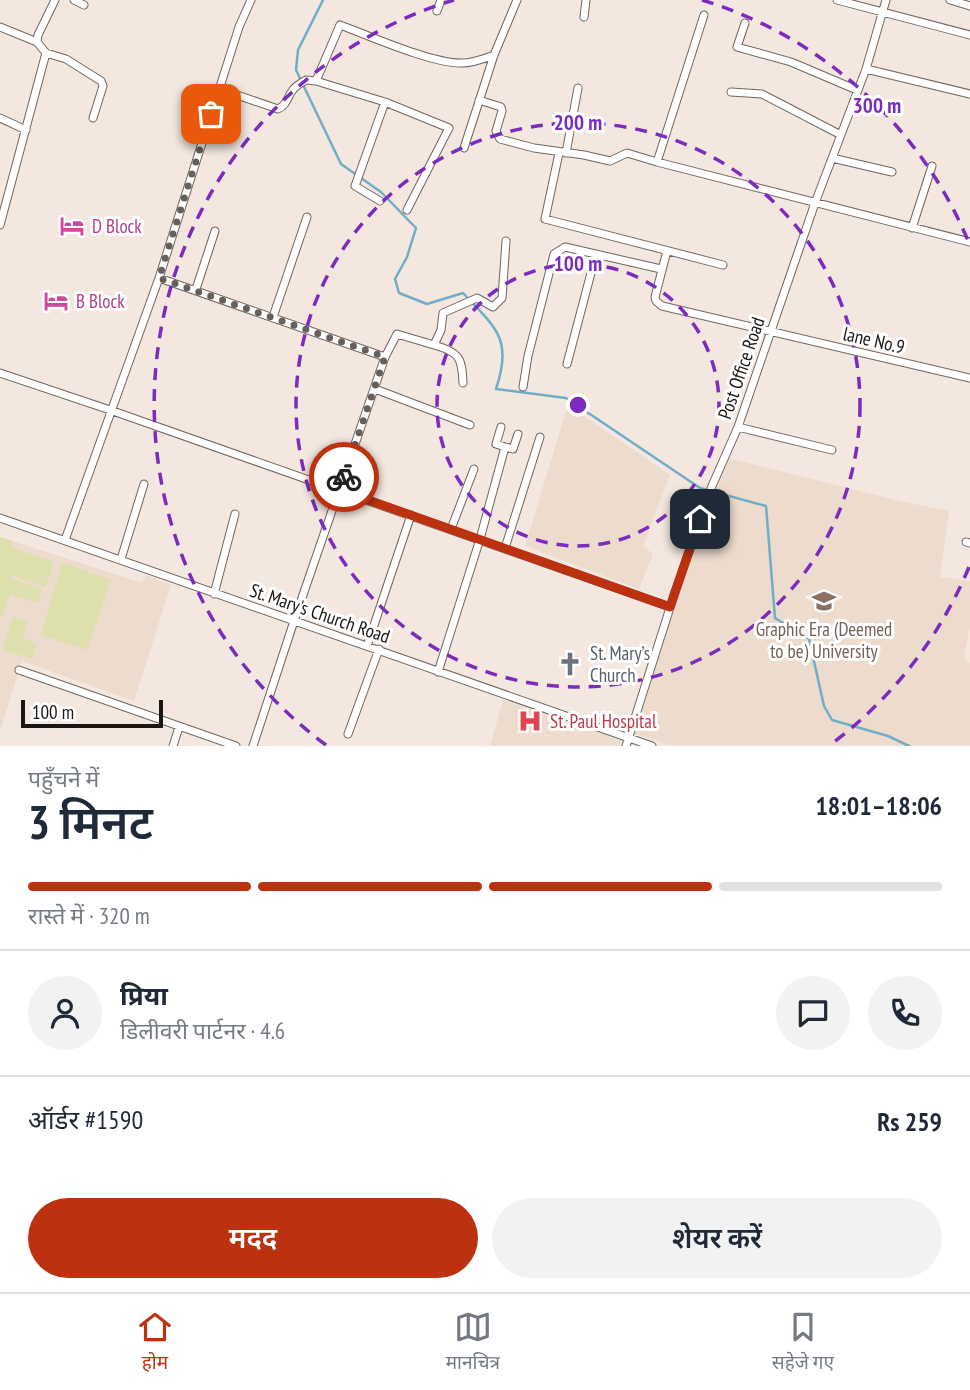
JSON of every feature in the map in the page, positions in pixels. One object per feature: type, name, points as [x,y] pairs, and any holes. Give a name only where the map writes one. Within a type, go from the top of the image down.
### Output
[{"type":"street","points":[[37,42],[55,0]]},
{"type":"street","points":[[74,0],[85,5]]},
{"type":"street","points":[[65,540],[159,278],[219,89],[251,0]]},
{"type":"street","points":[[438,11],[441,0]]},
{"type":"street","points":[[464,148],[494,55],[517,0]]},
{"type":"street","points":[[584,17],[586,0]]},
{"type":"street","points":[[837,0],[970,35]]},
{"type":"street","name":"Post Office Road","points":[[627,742],[712,486],[738,427],[815,203],[866,69],[886,0]]},
{"type":"street","points":[[950,0],[970,6]]},
{"type":"street","points":[[657,162],[704,15]]},
{"type":"street","points":[[745,23],[737,47],[791,62],[857,90]]},
{"type":"street","points":[[316,81],[340,25],[453,63],[473,62],[494,55]]},
{"type":"street","points":[[0,27],[37,42],[46,53],[66,59],[101,82],[103,86],[93,118]]},
{"type":"street","points":[[0,225],[46,53]]},
{"type":"street","points":[[866,69],[970,94]]},
{"type":"street","points":[[219,89],[278,109],[285,105],[297,85],[306,80],[316,81],[385,102],[449,128],[407,210]]},
{"type":"street","points":[[578,88],[545,219],[723,265]]},
{"type":"street","points":[[731,92],[762,94],[841,135]]},
{"type":"street","points":[[479,100],[501,107],[496,131],[500,139],[610,160],[627,153],[970,242]]},
{"type":"street","points":[[380,201],[355,186],[385,102]]},
{"type":"street","points":[[0,118],[26,130]]},
{"type":"street","points":[[832,158],[892,172]]},
{"type":"street","points":[[912,228],[933,166]]},
{"type":"street","points":[[273,317],[307,217]]},
{"type":"street","points":[[195,289],[215,231]]},
{"type":"street","points":[[434,345],[442,330],[443,313],[477,298],[494,307],[502,298],[506,241]]},
{"type":"street","points":[[523,387],[528,356],[554,254],[565,247],[661,269],[667,251]]},
{"type":"street","points":[[567,364],[596,254]]},
{"type":"street","name":"lane No.9","points":[[661,269],[654,297],[658,304],[970,378]]},
{"type":"street","points":[[159,278],[385,357]]},
{"type":"street","points":[[253,746],[385,357],[397,334],[456,354],[461,362],[463,383]]},
{"type":"street","points":[[0,373],[670,607]]},
{"type":"street","points":[[375,389],[470,425]]},
{"type":"street","points":[[501,427],[496,444],[513,449],[518,434]]},
{"type":"street","points":[[738,427],[832,450]]},
{"type":"street","points":[[505,548],[540,437]]},
{"type":"street","points":[[438,672],[480,539],[505,447]]},
{"type":"street","points":[[451,529],[474,469]]},
{"type":"street","points":[[121,559],[144,484]]},
{"type":"street","points":[[214,594],[235,514]]},
{"type":"street","points":[[367,646],[411,515]]},
{"type":"street","name":"St. Mary's Church Road","points":[[0,518],[379,649],[627,742],[652,746]]},
{"type":"street","points":[[348,734],[379,649]]},
{"type":"street","points":[[19,670],[236,746]]},
{"type":"street","points":[[173,746],[179,727]]},
{"type":"shaded area","points":[[568,405],[670,475],[643,546],[653,554],[639,589],[525,546]]},
{"type":"shaded area","name":"Graphic Era (Deemed to be) University","points":[[728,458],[949,511],[940,577],[970,581],[970,627],[964,657],[970,664],[970,746],[674,746],[635,734],[682,585]]},
{"type":"shaded area","points":[[0,537],[142,583],[146,575],[171,585],[134,701],[22,661],[0,731]]},
{"type":"shaded area","name":"St. Paul Hospital","points":[[503,700],[622,741],[620,746],[490,746]]},
{"type":"green space","points":[[0,537],[12,541],[11,547],[54,562],[46,587],[13,576],[12,579],[42,589],[37,603],[10,594],[2,616],[0,616]]},
{"type":"green space","points":[[62,563],[111,580],[87,650],[41,635]]},
{"type":"green space","points":[[13,617],[28,622],[23,639],[37,643],[32,659],[3,650]]},
{"type":"waterway","points":[[323,0],[298,50],[296,70],[341,164],[381,192],[416,228],[407,257],[395,279],[399,293],[427,304],[463,293],[492,326],[502,346],[503,358],[496,389],[566,398],[700,488],[766,506],[775,618],[809,639],[824,706],[832,720],[888,736],[909,746]]},
{"type":"way so far","points":[[211,114],[159,278],[385,357],[344,477]]},
{"type":"place","name":"D Block","points":[[72,226]]},
{"type":"place","name":"B Block","points":[[56,301]]},
{"type":"place","name":"Graphic Era (Deemed to be) University","points":[[824,601]]},
{"type":"place","name":"St. Mary’s Church","points":[[570,664]]},
{"type":"place","name":"St. Paul Hospital","points":[[530,721]]},
{"type":"route","points":[[344,477],[340,490],[670,607],[700,519]]}]
